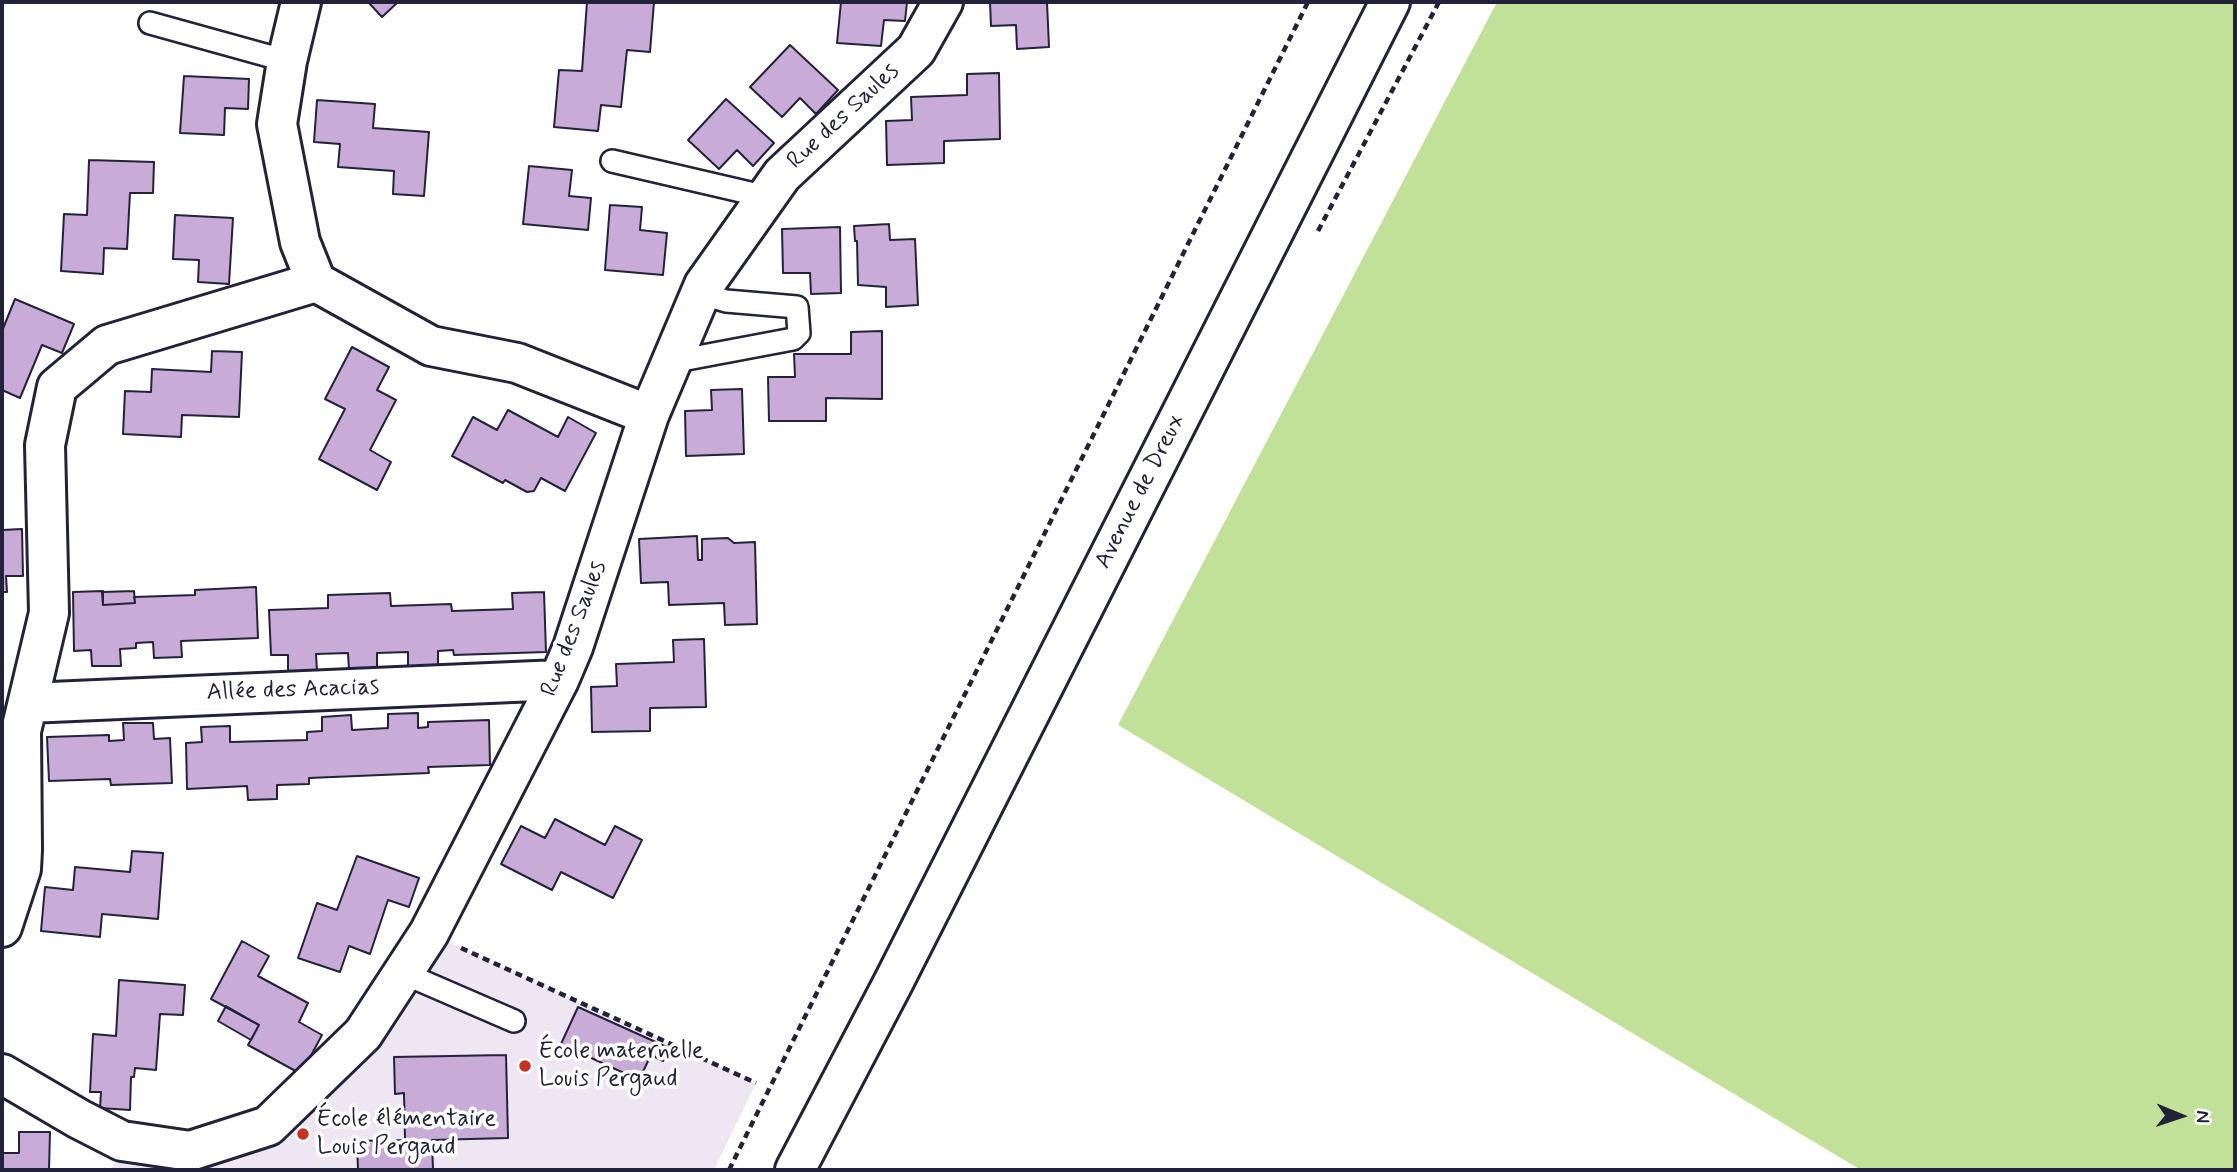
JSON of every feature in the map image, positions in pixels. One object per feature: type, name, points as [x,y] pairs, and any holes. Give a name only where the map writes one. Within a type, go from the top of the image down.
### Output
[{"type":"street","points":[[301,2],[287,61],[277,124],[300,242],[316,282],[430,346],[517,363],[649,415]]},
{"type":"street","name":"Rue des Saules","points":[[2,1074],[79,1119],[117,1156],[190,1152],[268,1126],[363,1034],[429,933],[559,680],[573,647],[649,415],[704,285],[782,175],[916,50],[943,2]]},
{"type":"street","name":"Avenue de Dreux","points":[[795,1170],[893,983],[1390,2]]},
{"type":"street","points":[[2,927],[20,869],[22,850],[21,731],[49,613],[45,446],[57,387],[107,345],[316,282]]},
{"type":"street","name":"Allée des Acacias","points":[[27,702],[559,680]]},
{"type":"street","name":"Avenue de Dreux","points":[[808,1170],[893,983]]},
{"type":"lane","points":[[150,23],[287,61]]},
{"type":"lane","points":[[612,161],[767,197]]},
{"type":"lane","points":[[671,362],[793,339],[799,334],[797,307],[726,301],[716,298],[704,285]]},
{"type":"lane","points":[[403,973],[514,1021]]},
{"type":"path","points":[[729,1170],[1308,2]]},
{"type":"path","points":[[429,933],[756,1083]]},
{"type":"shaded area","name":"École maternelle Louis Pergaud","points":[[429,933],[756,1083],[714,1170],[111,1170],[122,1141],[269,1126]]},
{"type":"green space","points":[[1497,2],[2235,2],[2235,1170],[1861,1170],[1118,725]]},
{"type":"building","points":[[370,2],[398,2],[382,17]]},
{"type":"building","points":[[587,2],[654,2],[650,52],[627,50],[621,107],[601,105],[598,131],[554,127],[559,70],[582,71]]},
{"type":"building","points":[[841,2],[907,2],[905,21],[884,20],[881,46],[837,43]]},
{"type":"building","points":[[990,2],[1047,2],[1049,47],[1017,49],[1016,25],[991,26]]},
{"type":"building","points":[[790,45],[838,90],[816,114],[800,98],[782,117],[750,87]]},
{"type":"building","points":[[999,73],[1000,139],[944,141],[944,163],[887,165],[886,121],[912,120],[911,97],[967,95],[967,74]]},
{"type":"building","points":[[184,76],[249,79],[248,109],[225,108],[224,135],[180,133]]},
{"type":"building","points":[[726,99],[774,143],[753,166],[737,150],[719,169],[688,140]]},
{"type":"building","points":[[317,100],[375,104],[373,128],[429,132],[424,196],[393,194],[394,171],[338,167],[340,144],[314,142]]},
{"type":"building","points":[[89,160],[154,162],[153,193],[130,193],[127,249],[104,248],[103,274],[61,271],[64,214],[87,215]]},
{"type":"building","points":[[529,166],[572,170],[569,196],[591,198],[588,230],[523,224]]},
{"type":"building","points":[[610,205],[642,207],[640,230],[667,233],[663,275],[605,270]]},
{"type":"building","points":[[175,215],[233,218],[229,284],[198,282],[199,260],[173,259]]},
{"type":"building","points":[[889,224],[890,240],[915,239],[918,305],[886,307],[886,287],[858,285],[854,226]]},
{"type":"building","points":[[840,227],[841,293],[811,294],[810,273],[783,273],[782,229]]},
{"type":"building","points":[[15,299],[74,324],[62,353],[42,345],[20,398],[2,390],[2,331]]},
{"type":"building","points":[[882,331],[882,399],[826,398],[826,421],[769,421],[768,377],[795,377],[794,354],[851,354],[851,332]]},
{"type":"building","points":[[352,347],[389,367],[377,390],[396,400],[370,450],[391,462],[377,490],[319,459],[345,409],[325,399]]},
{"type":"building","points":[[212,351],[242,352],[239,417],[182,415],[181,437],[123,434],[125,391],[151,392],[152,369],[211,372]]},
{"type":"building","points":[[742,389],[744,454],[686,456],[685,411],[712,410],[711,390]]},
{"type":"building","points":[[508,410],[558,437],[568,417],[596,433],[565,491],[541,478],[534,491],[527,492],[505,480],[503,483],[452,456],[473,417],[497,430]]},
{"type":"building","points":[[22,529],[23,576],[6,576],[7,592],[2,592],[2,530]]},
{"type":"building","points":[[697,536],[698,560],[702,560],[702,539],[728,538],[734,543],[755,542],[757,624],[725,625],[724,603],[669,605],[668,582],[641,583],[639,539]]},
{"type":"building","points":[[256,587],[258,638],[181,641],[182,657],[154,658],[153,642],[136,643],[136,648],[120,649],[121,666],[92,666],[91,650],[74,651],[73,592],[103,591],[103,605],[135,603],[134,597],[195,595],[195,590]]},
{"type":"building","points":[[134,591],[135,603],[103,605],[102,592]]},
{"type":"building","points":[[544,592],[546,652],[454,655],[453,650],[438,651],[438,666],[408,667],[408,652],[377,653],[377,669],[349,670],[348,653],[316,654],[317,671],[288,672],[288,655],[271,655],[269,610],[328,608],[328,595],[390,593],[391,606],[451,604],[452,611],[513,609],[512,593]]},
{"type":"building","points":[[704,639],[706,707],[650,708],[650,731],[592,732],[591,687],[617,686],[616,664],[674,662],[673,640]]},
{"type":"building","points":[[418,713],[418,728],[428,727],[428,722],[489,720],[490,765],[428,767],[429,773],[309,778],[309,784],[277,785],[277,799],[248,800],[247,786],[187,789],[186,743],[202,742],[201,727],[230,726],[230,742],[307,740],[307,732],[322,731],[322,717],[351,715],[352,730],[388,728],[388,714]]},
{"type":"building","points":[[123,723],[153,723],[154,739],[170,738],[172,783],[111,785],[110,779],[49,781],[47,737],[109,735],[109,741],[124,740]]},
{"type":"building","points":[[555,819],[605,845],[615,826],[642,840],[613,898],[561,872],[552,890],[501,864],[521,826],[545,838]]},
{"type":"building","points":[[132,851],[163,853],[158,919],[102,914],[100,937],[41,931],[45,887],[73,890],[75,867],[130,872]]},
{"type":"building","points":[[357,856],[419,878],[409,907],[388,900],[370,954],[349,946],[340,972],[298,958],[317,903],[337,910]]},
{"type":"building","points":[[242,941],[269,956],[258,976],[308,1003],[299,1022],[322,1035],[301,1074],[248,1045],[259,1025],[211,999]]},
{"type":"building","points":[[119,980],[185,985],[183,1015],[160,1014],[156,1070],[135,1068],[134,1077],[131,1077],[130,1110],[100,1108],[101,1092],[90,1092],[93,1034],[116,1036]]},
{"type":"building","points":[[226,1006],[259,1025],[251,1040],[218,1021]]},
{"type":"building","points":[[578,1007],[669,1048],[663,1061],[651,1055],[639,1080],[561,1044]]},
{"type":"building","points":[[506,1055],[508,1138],[432,1140],[433,1170],[358,1170],[357,1141],[405,1140],[404,1093],[395,1094],[394,1057]]},
{"type":"building","points":[[19,1132],[50,1132],[49,1170],[2,1170],[2,1153],[19,1153]]},
{"type":"place","name":"École maternelle Louis Pergaud","points":[[525,1066]]},
{"type":"place","name":"École élémentaire Louis Pergaud","points":[[303,1134]]}]
